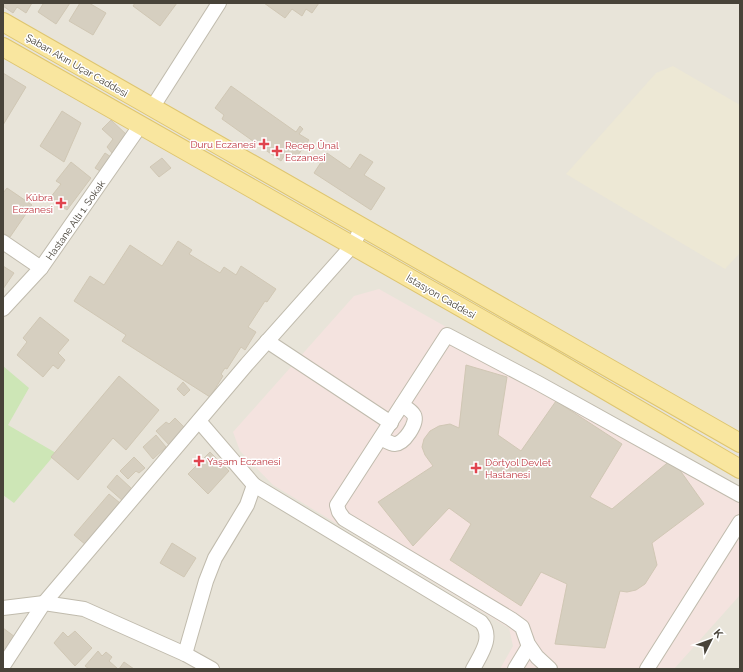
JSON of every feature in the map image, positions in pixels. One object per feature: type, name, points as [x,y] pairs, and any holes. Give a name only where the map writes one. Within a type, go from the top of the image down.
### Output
[{"type":"main road","name":"Şaban Akın Uçar Caddesi","points":[[3,22],[152,108]]},
{"type":"main road","points":[[3,47],[140,126],[152,108]]},
{"type":"main road","name":"İstasyon Caddesi","points":[[152,108],[740,443]]},
{"type":"main road","name":"İstasyon Caddesi","points":[[140,126],[558,363],[740,469]]},
{"type":"street","points":[[152,108],[219,3]]},
{"type":"street","name":"Hastane Altı 1. Sokak","points":[[3,309],[41,268],[140,126]]},
{"type":"street","points":[[3,666],[44,603],[267,341],[352,246],[362,228]]},
{"type":"street","points":[[3,242],[41,268]]},
{"type":"street","points":[[550,669],[537,657],[529,646],[522,627],[344,519],[341,516],[337,505],[447,335],[538,383],[740,495]]},
{"type":"street","points":[[267,341],[391,423]]},
{"type":"street","points":[[381,438],[395,444],[405,439],[415,422],[415,418],[412,412],[402,405]]},
{"type":"street","points":[[199,421],[254,485],[481,622],[486,630],[487,642],[473,669]]},
{"type":"street","points":[[185,654],[206,582],[215,558],[247,505],[254,485]]},
{"type":"street","points":[[647,669],[740,522]]},
{"type":"street","points":[[3,608],[44,603],[84,610],[185,654],[212,669]]},
{"type":"street","points":[[515,669],[529,646]]},
{"type":"shaded area","points":[[3,3],[740,3],[740,669],[3,669]]},
{"type":"shaded area","points":[[673,66],[740,105],[740,253],[725,269],[566,174],[656,73]]},
{"type":"shaded area","name":"Dörtyol Devlet Hastanesi","points":[[379,289],[740,493],[740,595],[674,669],[500,669],[513,646],[509,628],[273,485],[240,451],[233,432],[354,296]]},
{"type":"green space","points":[[3,366],[29,388],[8,425],[56,453],[14,503],[3,495]]},
{"type":"building","points":[[3,3],[32,3],[26,13],[17,7],[13,13],[3,6]]},
{"type":"building","points":[[42,3],[70,3],[56,24],[38,12],[43,4]]},
{"type":"building","points":[[80,3],[89,3],[106,13],[93,35],[69,21]]},
{"type":"building","points":[[135,3],[177,3],[160,26],[133,6]]},
{"type":"building","points":[[264,3],[319,3],[312,13],[306,9],[302,16],[292,9],[285,18]]},
{"type":"building","points":[[3,73],[26,87],[3,125]]},
{"type":"building","points":[[231,86],[296,132],[300,126],[303,129],[299,134],[309,140],[295,159],[286,153],[281,161],[222,119],[224,115],[215,108]]},
{"type":"building","points":[[62,111],[81,123],[64,162],[40,146]]},
{"type":"building","points":[[111,120],[128,136],[112,153],[107,147],[113,139],[102,129]]},
{"type":"building","points":[[105,153],[114,159],[105,174],[95,168]]},
{"type":"building","points":[[327,153],[350,169],[360,154],[373,162],[364,175],[385,188],[371,210],[314,173]]},
{"type":"building","points":[[162,158],[171,168],[159,177],[150,167]]},
{"type":"building","points":[[71,162],[91,178],[67,210],[50,198],[61,184],[56,181]]},
{"type":"building","points":[[7,188],[32,205],[10,237],[3,233],[3,193]]},
{"type":"building","points":[[178,241],[192,250],[189,254],[220,273],[224,267],[236,275],[241,266],[276,289],[267,302],[265,301],[248,327],[256,332],[245,350],[241,347],[227,369],[225,368],[221,374],[223,376],[210,397],[122,341],[126,335],[74,301],[90,276],[104,285],[130,245],[162,266]]},
{"type":"building","points":[[3,266],[14,273],[3,289]]},
{"type":"building","points":[[40,317],[69,340],[58,353],[65,360],[58,369],[53,365],[43,377],[17,355],[27,342],[23,338]]},
{"type":"building","points":[[466,365],[507,377],[498,435],[521,451],[556,401],[622,444],[590,497],[612,509],[672,459],[704,504],[652,543],[657,565],[645,584],[636,590],[627,592],[620,591],[605,648],[555,644],[567,584],[541,572],[521,606],[450,560],[471,524],[449,508],[413,546],[378,502],[433,466],[425,455],[422,447],[424,439],[430,431],[439,426],[450,424],[459,428]]},
{"type":"building","points":[[119,376],[159,410],[126,450],[113,438],[78,480],[51,457]]},
{"type":"building","points":[[183,382],[190,390],[184,396],[177,389]]},
{"type":"building","points":[[175,418],[187,430],[171,447],[156,431],[166,422],[169,424]]},
{"type":"building","points":[[156,435],[166,447],[153,459],[143,447]]},
{"type":"building","points":[[210,452],[229,471],[208,494],[188,474]]},
{"type":"building","points":[[134,457],[145,468],[139,473],[136,471],[128,479],[120,471]]},
{"type":"building","points":[[117,475],[132,489],[123,501],[107,487]]},
{"type":"building","points":[[109,494],[120,503],[86,545],[74,535]]},
{"type":"building","points":[[172,543],[196,558],[184,577],[160,563]]},
{"type":"building","points":[[3,628],[15,637],[3,653]]},
{"type":"building","points":[[75,631],[92,648],[75,666],[54,643],[63,632],[68,637]]},
{"type":"building","points":[[98,651],[102,656],[106,652],[112,657],[109,661],[118,669],[89,669],[85,666]]},
{"type":"building","points":[[124,662],[134,669],[119,669]]},
{"type":"place","name":"Duru Eczanesi","points":[[264,144]]},
{"type":"place","name":"Recep Ünal Eczanesi","points":[[277,151]]},
{"type":"place","name":"Kübra Eczanesi","points":[[61,203]]},
{"type":"place","name":"Yaşam Eczanesi","points":[[199,461]]},
{"type":"place","name":"Dörtyol Devlet Hastanesi","points":[[476,468]]}]
